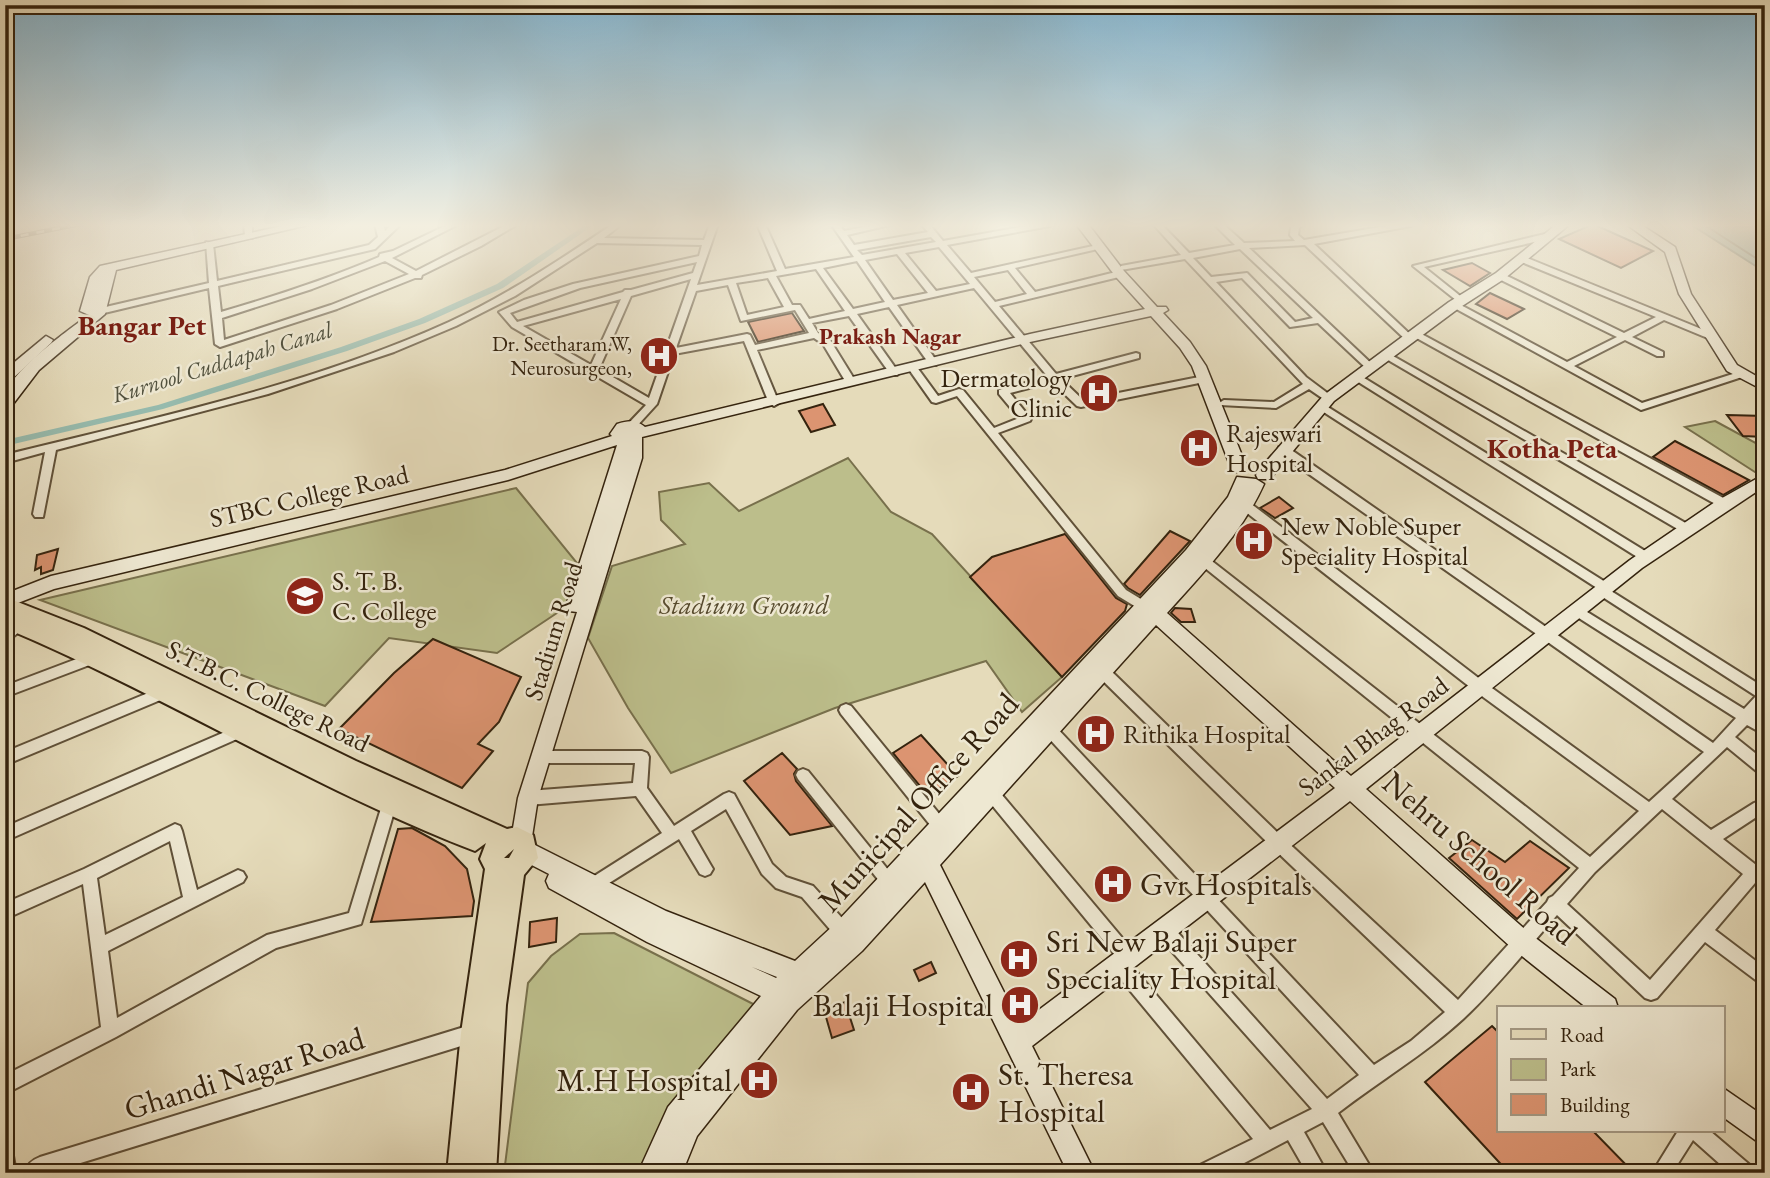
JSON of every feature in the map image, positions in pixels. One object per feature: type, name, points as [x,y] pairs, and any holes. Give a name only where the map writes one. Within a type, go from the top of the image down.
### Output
[{"type":"main road","name":"S.T.B.C. College Road","points":[[5,603],[89,640],[512,852]]},
{"type":"main road","name":"S.T.B.C. College Road","points":[[10,626],[95,657],[390,805],[512,852]]},
{"type":"main road","points":[[462,1173],[474,1033],[512,852]]},
{"type":"main road","points":[[481,1173],[493,1005],[512,852]]},
{"type":"street","points":[[5,405],[29,371],[91,313],[96,279]]},
{"type":"street","points":[[211,279],[220,344],[330,310],[410,279]]},
{"type":"street","points":[[5,378],[28,354],[91,313],[237,279]]},
{"type":"street","points":[[216,317],[334,279]]},
{"type":"street","points":[[5,459],[163,421],[267,390],[435,331],[511,295],[535,279]]},
{"type":"street","points":[[605,279],[530,300],[505,312],[515,325],[652,404]]},
{"type":"street","points":[[515,325],[680,279]]},
{"type":"street","points":[[629,434],[652,404],[694,279]]},
{"type":"street","points":[[690,289],[748,279]]},
{"type":"street","points":[[773,279],[789,308]]},
{"type":"street","points":[[826,279],[848,313],[894,373]]},
{"type":"street","points":[[873,279],[933,363]]},
{"type":"street","points":[[922,279],[934,294]]},
{"type":"street","points":[[806,322],[934,294],[975,279]]},
{"type":"street","points":[[1019,279],[1033,296]]},
{"type":"street","points":[[993,304],[1094,279]]},
{"type":"street","points":[[1129,279],[1191,343],[1224,402],[1250,475]]},
{"type":"street","points":[[1209,280],[1216,279]]},
{"type":"street","points":[[1248,279],[1293,325],[1318,320]]},
{"type":"street","points":[[1276,279],[1369,366]]},
{"type":"street","points":[[1347,279],[1413,336],[1723,503]]},
{"type":"street","points":[[1431,279],[1458,303],[1641,407],[1742,374]]},
{"type":"street","points":[[1250,475],[1283,450],[1326,402],[1356,376],[1495,279]]},
{"type":"street","points":[[1506,279],[1660,354]]},
{"type":"street","points":[[1571,279],[1713,337]]},
{"type":"street","points":[[1680,279],[1685,294],[1732,368],[1765,387]]},
{"type":"street","points":[[972,280],[1054,377],[1081,404],[1204,379]]},
{"type":"street","points":[[1205,1173],[1326,1111],[1372,1076],[1417,1047],[1458,1012],[1555,903],[1714,751],[1765,695],[1326,402],[1209,280]]},
{"type":"street","points":[[731,282],[744,319],[797,306],[815,335],[827,342],[851,382]]},
{"type":"street","points":[[594,369],[628,292]]},
{"type":"street","points":[[629,434],[774,403],[1022,340],[1158,310]]},
{"type":"street","points":[[1158,310],[1185,345],[1204,379],[1250,475]]},
{"type":"street","points":[[1567,366],[1629,337],[1663,317]]},
{"type":"street","points":[[752,348],[815,335]]},
{"type":"street","points":[[671,352],[747,337],[774,403]]},
{"type":"street","points":[[1386,355],[1685,528]]},
{"type":"street","points":[[992,432],[1026,419],[1003,392],[1136,356]]},
{"type":"street","points":[[913,368],[936,400],[959,392],[1122,593],[1150,610]]},
{"type":"street","points":[[1356,376],[1646,557]]},
{"type":"street","points":[[1224,402],[1276,405],[1310,384]]},
{"type":"street","name":"STBC College Road","points":[[5,588],[511,468],[629,434]]},
{"type":"street","name":"STBC College Road","points":[[5,603],[51,583],[145,559],[508,475],[629,434]]},
{"type":"street","name":"Stadium Road","points":[[512,852],[634,458],[629,434]]},
{"type":"street","name":"Stadium Road","points":[[512,852],[520,793],[629,434]]},
{"type":"street","points":[[39,514],[51,447]]},
{"type":"street","points":[[1283,450],[1714,751]]},
{"type":"street","name":"Municipal Office Road","points":[[651,1173],[677,1116],[784,997],[849,937],[893,887],[940,826],[1150,610],[1204,561],[1247,506],[1250,475]]},
{"type":"street","name":"Municipal Office Road","points":[[893,887],[927,863],[1103,672],[1235,499],[1250,475]]},
{"type":"street","name":"Sankal Bhag Road","points":[[1018,1041],[1207,900],[1277,842],[1480,687],[1545,632],[1685,528],[1765,479]]},
{"type":"street","points":[[1247,506],[1480,687],[1656,806],[1712,838],[1759,877],[1651,992],[1555,903]]},
{"type":"street","points":[[1204,561],[1590,867]]},
{"type":"street","name":"Nehru School Road","points":[[1150,610],[1521,941],[1603,1006]]},
{"type":"street","points":[[1575,610],[1765,729]]},
{"type":"street","points":[[5,692],[95,657]]},
{"type":"street","points":[[1103,672],[1277,842],[1458,1012]]},
{"type":"street","points":[[5,759],[165,692]]},
{"type":"street","points":[[846,709],[940,826]]},
{"type":"street","points":[[1049,729],[1372,1076]]},
{"type":"street","points":[[5,834],[241,730]]},
{"type":"street","points":[[1726,738],[1765,770]]},
{"type":"street","points":[[541,757],[642,757],[640,789],[705,869]]},
{"type":"street","points":[[803,775],[893,887]]},
{"type":"street","points":[[528,798],[640,789]]},
{"type":"street","points":[[992,794],[1268,1141]]},
{"type":"street","points":[[593,885],[729,799],[767,869],[781,883],[807,891],[849,937]]},
{"type":"street","points":[[5,1084],[110,1031],[273,941],[355,919],[390,805]]},
{"type":"street","points":[[1712,838],[1759,808],[1765,813]]},
{"type":"street","points":[[5,911],[89,874],[175,831],[191,898]]},
{"type":"street","points":[[512,852],[702,946],[784,997]]},
{"type":"street","name":"S.T.B.C. College Road","points":[[512,852],[593,885],[659,919],[702,946],[802,980]]},
{"type":"street","points":[[927,863],[1082,1173]]},
{"type":"street","points":[[89,874],[110,1031]]},
{"type":"street","points":[[99,947],[191,898],[238,877]]},
{"type":"street","points":[[1165,931],[1326,1111],[1365,1173]]},
{"type":"street","points":[[1705,932],[1765,979]]},
{"type":"street","name":"Municipal Office Road","points":[[669,1173],[688,1127],[784,997]]},
{"type":"street","name":"Ghandi Nagar Road","points":[[33,1173],[40,1166],[474,1033]]},
{"type":"street","points":[[1724,1102],[1765,1134]]},
{"type":"street","points":[[1292,1129],[1318,1173]]},
{"type":"street","points":[[1661,1173],[1687,1132]]},
{"type":"street","points":[[1699,1132],[1744,1173]]},
{"type":"street","points":[[5,1157],[7,1173]]},
{"type":"green space","points":[[1715,421],[1765,448],[1765,472],[1758,474],[1685,427]]},
{"type":"green space","name":"Stadium Ground","points":[[848,458],[891,512],[932,534],[1062,677],[1022,712],[986,661],[835,708],[671,773],[628,708],[588,638],[612,566],[685,544],[661,520],[659,492],[709,483],[739,511]]},
{"type":"green space","name":"S. T. B. C. College","points":[[516,488],[577,563],[572,603],[497,653],[389,638],[325,706],[40,600]]},
{"type":"green space","points":[[614,933],[757,1006],[644,1173],[504,1173],[528,983],[551,956],[580,934]]},
{"type":"building","points":[[1458,279],[1481,279],[1470,286]]},
{"type":"building","points":[[1490,293],[1524,309],[1507,319],[1476,304]]},
{"type":"building","points":[[792,313],[804,331],[758,342],[748,322]]},
{"type":"building","points":[[823,404],[835,425],[811,432],[799,411]]},
{"type":"building","points":[[1727,415],[1765,416],[1765,437],[1743,436]]},
{"type":"building","points":[[1675,441],[1749,480],[1723,495],[1653,457]]},
{"type":"building","points":[[1279,497],[1293,508],[1275,518],[1260,508]]},
{"type":"building","points":[[1170,531],[1190,541],[1140,595],[1128,588],[1124,584]]},
{"type":"building","points":[[1258,532],[1266,538],[1244,552],[1236,545]]},
{"type":"building","points":[[1065,534],[1116,598],[1127,604],[1125,611],[1062,677],[970,577],[992,557]]},
{"type":"building","points":[[58,549],[53,570],[41,574],[41,567],[35,570],[37,555]]},
{"type":"building","points":[[1175,608],[1191,609],[1195,622],[1181,622],[1171,613]]},
{"type":"building","points":[[433,639],[521,677],[499,722],[478,744],[493,751],[462,788],[339,729],[394,673]]},
{"type":"building","points":[[921,735],[958,776],[928,796],[893,753]]},
{"type":"building","points":[[782,753],[797,769],[794,774],[796,781],[832,826],[790,835],[744,781]]},
{"type":"building","points":[[412,828],[445,846],[467,869],[474,901],[472,916],[371,922],[398,829]]},
{"type":"building","points":[[1472,840],[1505,862],[1530,841],[1569,868],[1517,919],[1449,858]]},
{"type":"building","points":[[557,918],[556,942],[529,947],[530,922]]},
{"type":"building","points":[[931,962],[936,973],[919,981],[914,970]]},
{"type":"building","points":[[845,1002],[854,1030],[832,1038],[824,1010]]},
{"type":"building","points":[[1492,1026],[1497,1031],[1497,1132],[1594,1132],[1634,1173],[1509,1173],[1425,1082]]},
{"type":"waterway","name":"Kurnool Cuddapah Canal","points":[[5,443],[160,407],[344,349],[422,321],[510,279]]},
{"type":"place","name":"Dr. Seetharam.W, Neurosurgeon,","points":[[659,356]]},
{"type":"place","name":"Dermatology Clinic","points":[[1099,393]]},
{"type":"place","name":"Rajeswari Hospital","points":[[1199,448]]},
{"type":"place","name":"New Noble Super Speciality Hospital","points":[[1254,541]]},
{"type":"place","name":"S. T. B. C. College","points":[[305,596]]},
{"type":"place","name":"Rithika Hospital","points":[[1096,734]]},
{"type":"place","name":"Gvr Hospitals","points":[[1113,884]]},
{"type":"place","name":"Sri New Balaji Super Speciality Hospital","points":[[1019,959]]},
{"type":"place","name":"Balaji Hospital","points":[[1020,1005]]},
{"type":"place","name":"M.H Hospital","points":[[759,1080]]},
{"type":"place","name":"St. Theresa Hospital","points":[[971,1092]]},
{"type":"district","name":"Bangar Pet","points":[[142,325]]},
{"type":"district","name":"Prakash Nagar","points":[[890,336]]},
{"type":"district","name":"Kotha Peta","points":[[1552,448]]}]
